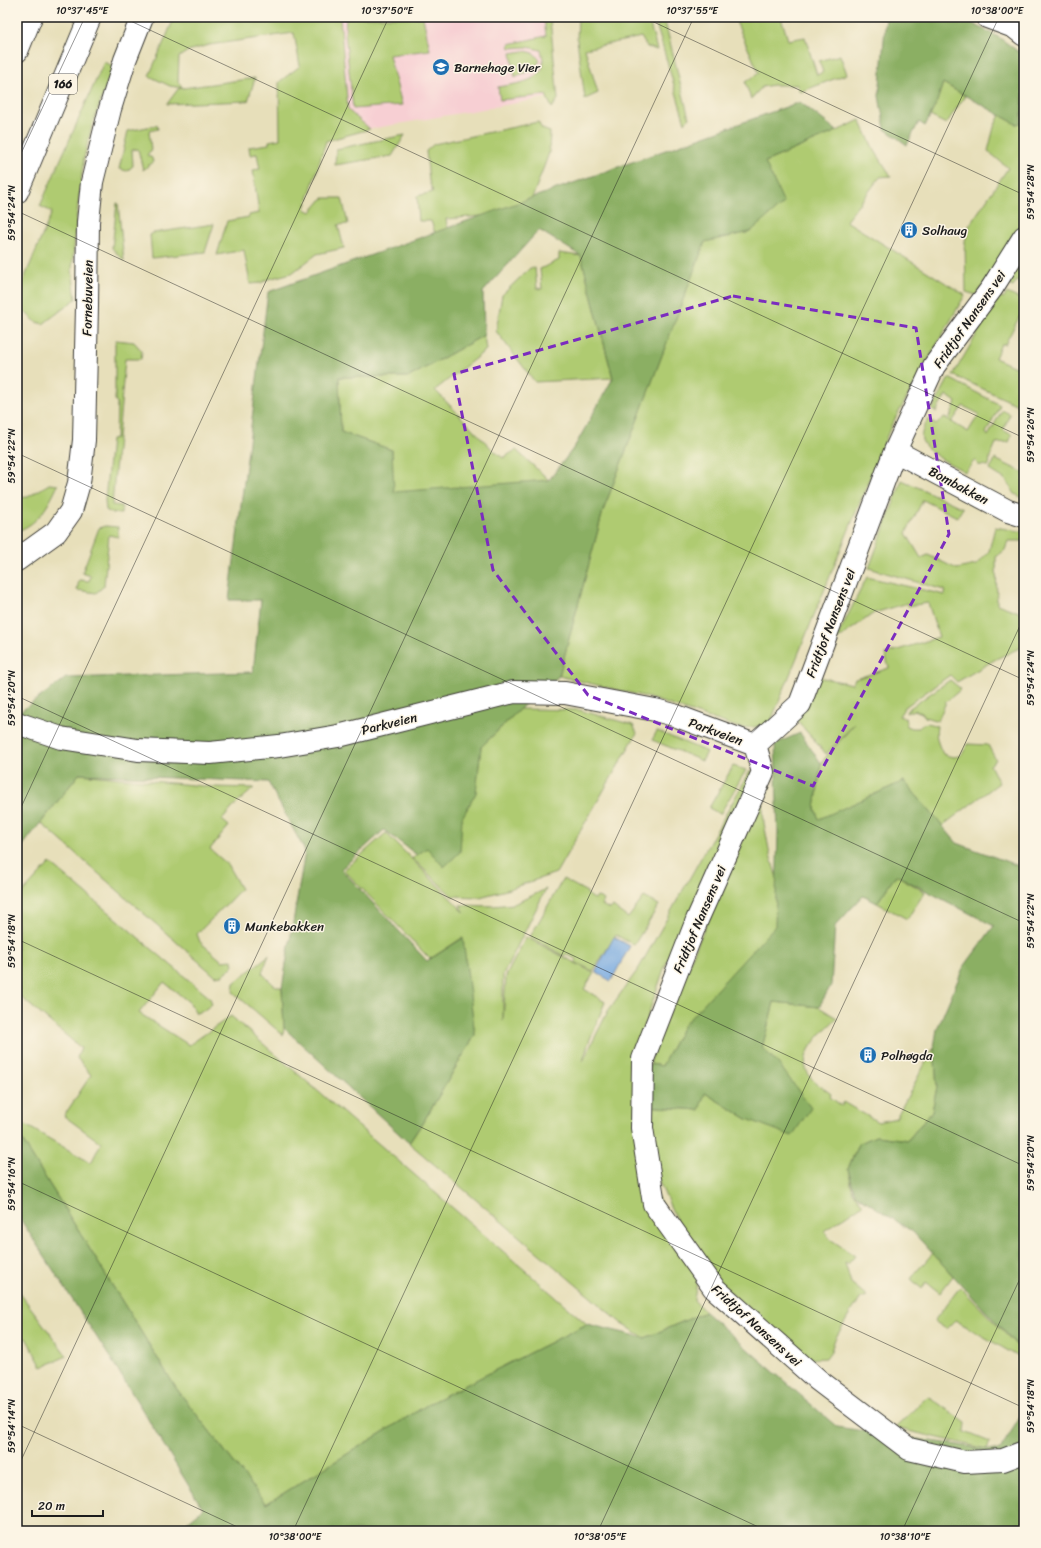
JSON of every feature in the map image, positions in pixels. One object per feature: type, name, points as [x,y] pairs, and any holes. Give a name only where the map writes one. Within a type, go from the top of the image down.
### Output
[{"type":"street","points":[[17,51],[31,17]]},
{"type":"street","name":"166","points":[[17,192],[90,17]]},
{"type":"street","name":"Fornebuveien","points":[[17,560],[56,532],[71,511],[80,483],[84,440],[88,222],[92,182],[117,88],[142,17]]},
{"type":"street","points":[[987,17],[1014,27],[1024,35]]},
{"type":"street","name":"Fridtjof Nansens vei","points":[[1024,237],[992,288],[934,366],[895,451],[800,704],[755,745],[763,772],[697,920],[643,1059],[642,1128],[654,1204],[714,1288],[818,1380],[909,1449],[965,1462],[1003,1460],[1024,1452]]},
{"type":"street","name":"Bombakken","points":[[895,451],[1008,511],[1024,516]]},
{"type":"street","name":"Parkveien","points":[[17,723],[61,738],[138,750],[210,753],[279,746],[338,736],[514,692],[565,693],[674,715],[755,745]]},
{"type":"highlighted area","points":[[733,296],[916,328],[949,534],[813,786],[588,695],[493,570],[454,374]]},
{"type":"shaded area","name":"Barnehage Vier","points":[[340,17],[543,17],[547,37],[550,97],[325,137]]},
{"type":"green space","points":[[180,17],[340,17],[348,110],[370,129],[326,141],[305,209],[311,212],[323,198],[342,198],[348,224],[338,225],[344,248],[317,254],[292,273],[268,279],[261,283],[250,284],[244,250],[217,255],[227,221],[249,217],[249,215],[259,213],[253,170],[260,169],[257,154],[250,155],[249,147],[269,144],[269,141],[280,139],[279,82],[300,66],[294,33],[209,45],[188,51],[179,57],[178,81],[183,88],[170,86],[149,76],[173,21]]},
{"type":"green space","points":[[346,17],[423,17],[430,50],[389,55],[402,105],[353,109],[345,33]]},
{"type":"green space","points":[[578,17],[648,17],[657,50],[647,47],[641,37],[585,49],[598,93],[585,99],[577,40]]},
{"type":"green space","points":[[654,17],[665,17],[664,18],[689,118],[685,123]]},
{"type":"green space","points":[[734,17],[781,17],[788,40],[805,37],[817,75],[823,72],[819,61],[840,55],[847,74],[800,92],[797,85],[773,85],[762,87],[751,99],[745,82],[759,73]]},
{"type":"green space","points":[[886,17],[960,17],[1000,38],[1024,56],[1024,88],[1021,123],[1016,124],[943,83],[936,104],[925,126],[919,122],[907,145],[885,129],[879,96]]},
{"type":"green space","points":[[544,18],[550,19],[558,99],[552,108],[546,95],[500,100],[498,87],[524,82],[536,76],[540,72],[543,66],[541,50],[527,47],[510,48],[509,44],[546,36]]},
{"type":"green space","points":[[523,51],[533,53],[540,61],[534,69],[515,77],[511,53]]},
{"type":"green space","points":[[104,62],[113,66],[92,126],[84,158],[72,270],[76,299],[43,324],[36,322],[17,305],[17,296],[52,212],[40,206]]},
{"type":"green space","points":[[255,78],[248,101],[167,104],[178,89]]},
{"type":"green space","points":[[943,83],[965,96],[946,124],[930,116]]},
{"type":"green space","points":[[1024,88],[1024,216],[1017,236],[976,295],[966,292],[965,241],[969,226],[1008,168],[988,151],[994,127],[1000,115],[1016,124],[1021,123]]},
{"type":"green space","points":[[800,102],[837,131],[765,162],[784,203],[750,232],[705,242],[603,511],[559,676],[527,702],[481,747],[476,793],[462,818],[460,852],[444,867],[427,848],[417,855],[384,830],[341,869],[427,961],[463,938],[475,1035],[409,1143],[284,1028],[282,988],[305,851],[268,782],[79,774],[17,853],[17,714],[66,678],[253,672],[261,600],[229,600],[268,292]],"holes":[[[539,230],[581,256],[613,378],[575,446],[549,480],[394,492],[392,450],[341,432],[339,377],[409,377],[484,335],[483,292]]]},
{"type":"green space","points":[[860,120],[872,146],[891,176],[880,177],[846,221],[965,295],[891,426],[769,726],[740,728],[643,696],[559,676],[603,511],[705,241],[750,232],[765,162]]},
{"type":"green space","points":[[538,122],[542,129],[550,132],[549,153],[527,212],[446,219],[451,253],[442,254],[431,221],[419,221],[417,196],[433,192],[429,181],[426,151],[434,144]]},
{"type":"green space","points":[[157,125],[158,129],[149,131],[151,150],[147,155],[152,158],[153,162],[143,170],[138,149],[132,150],[133,166],[127,171],[119,169],[128,131]]},
{"type":"green space","points":[[405,135],[392,156],[335,165],[336,149]]},
{"type":"green space","points":[[118,203],[124,261],[112,248]]},
{"type":"green space","points":[[214,224],[205,252],[152,258],[150,235],[153,233]]},
{"type":"green space","points":[[559,253],[581,256],[613,378],[535,382],[496,331],[502,295],[530,268],[535,268],[537,288],[542,289],[540,269],[559,260]]},
{"type":"green space","points":[[1015,265],[1024,271],[1024,284],[1017,280],[1013,287],[1007,284]]},
{"type":"green space","points":[[1007,293],[1024,301],[1024,315],[1021,314],[1005,344],[1001,344],[995,358],[1024,371],[1024,408],[953,375],[999,296],[1004,298]]},
{"type":"green space","points":[[484,335],[486,350],[435,390],[493,450],[503,458],[516,450],[549,480],[447,496],[393,492],[392,450],[341,432],[339,377],[409,377]]},
{"type":"green space","points":[[116,340],[134,342],[142,351],[141,359],[125,359],[112,505],[122,506],[121,514],[110,513],[106,510],[105,500],[111,439],[116,438]]},
{"type":"green space","points":[[949,378],[1000,405],[986,433],[988,436],[1002,410],[1010,414],[1003,430],[1012,435],[1009,442],[996,443],[990,457],[989,466],[978,465],[975,460],[965,472],[934,454],[922,440],[923,429],[928,419],[936,425],[944,417],[949,420],[956,402],[946,395],[936,412],[932,410]],"holes":[[[963,406],[979,414],[968,432],[950,421],[952,422]]]},
{"type":"green space","points":[[995,459],[1024,473],[1024,499],[1015,494],[1006,480],[990,470]]},
{"type":"green space","points":[[902,480],[963,508],[957,517],[923,500],[906,533],[921,558],[928,555],[957,569],[976,565],[989,551],[995,527],[1024,532],[1024,541],[1008,541],[1005,550],[996,557],[997,604],[1024,614],[1024,646],[996,659],[957,682],[950,675],[905,707],[899,716],[905,718],[907,726],[912,728],[919,728],[923,724],[927,723],[937,726],[936,734],[938,744],[943,754],[947,756],[955,757],[961,755],[967,744],[988,745],[996,760],[990,765],[999,783],[942,826],[904,781],[819,820],[815,809],[821,763],[855,723],[826,754],[795,718],[818,677],[852,684],[855,679],[889,668],[885,654],[939,637],[928,603],[908,606],[908,603],[874,613],[835,641],[867,577],[945,595],[944,590],[869,568]]},
{"type":"green space","points":[[49,484],[58,485],[47,506],[31,524],[17,531],[17,498],[28,497]]},
{"type":"green space","points":[[105,526],[118,527],[118,537],[109,535],[104,586],[96,593],[77,590],[79,580],[89,581],[91,576],[82,573],[99,528]]},
{"type":"green space","points":[[950,680],[961,689],[946,702],[938,721],[925,717],[922,713],[914,710],[906,713],[907,710]]},
{"type":"green space","points":[[520,709],[579,710],[633,725],[637,733],[556,873],[480,897],[452,896],[412,858],[458,824],[471,801],[477,780],[481,747]]},
{"type":"green space","points":[[657,731],[707,752],[702,761],[652,740]]},
{"type":"green space","points":[[800,733],[821,763],[815,809],[819,819],[904,781],[957,843],[1024,868],[1024,1353],[913,1232],[855,1194],[848,1169],[858,1144],[876,1136],[908,1140],[932,1111],[937,1087],[934,1047],[937,1029],[963,968],[994,926],[896,875],[877,903],[863,896],[835,926],[831,985],[819,1007],[774,1002],[762,1048],[778,1063],[811,1108],[792,1136],[747,1119],[705,1093],[699,1110],[646,1106],[650,1064],[662,1066],[683,1026],[775,926],[778,833],[775,744]]},
{"type":"green space","points":[[733,766],[746,770],[720,814],[709,808]]},
{"type":"green space","points":[[750,771],[758,775],[711,875],[665,966],[635,1059],[638,1159],[698,1276],[694,1300],[705,1312],[645,1338],[621,1323],[409,1143],[475,1035],[462,938],[430,959],[344,870],[386,833],[465,913],[460,905],[493,906],[514,904],[546,889],[503,975],[503,1021],[506,976],[526,937],[594,973],[584,989],[605,1002],[588,1044],[583,1061],[608,1011],[639,968]]},
{"type":"green space","points":[[79,774],[213,787],[254,788],[236,804],[222,820],[229,826],[210,849],[227,864],[241,889],[197,934],[200,942],[222,961],[232,960],[233,966],[223,975],[215,976],[41,823]]},
{"type":"green space","points":[[762,796],[764,823],[770,855],[788,915],[683,1026],[662,1066],[650,1064],[656,1040]]},
{"type":"green space","points":[[50,863],[210,998],[212,1004],[203,1011],[196,1013],[190,1003],[164,982],[139,1013],[189,1045],[231,1016],[587,1324],[432,1402],[266,1504],[176,1388],[17,1132],[17,1120],[91,1163],[101,1143],[64,1116],[91,1075],[77,1058],[81,1048],[17,994],[17,899]]},
{"type":"green space","points":[[896,875],[925,892],[907,919],[877,903]]},
{"type":"green space","points":[[563,879],[587,892],[587,894],[594,899],[598,897],[604,900],[602,905],[609,909],[613,907],[628,918],[644,897],[659,905],[634,945],[616,935],[593,971],[575,962],[576,959],[566,954],[564,956],[530,937]]},
{"type":"green space","points":[[269,955],[262,973],[274,985],[282,988],[283,1035],[233,992],[234,983]]},
{"type":"green space","points":[[774,1002],[819,1007],[837,1018],[817,1038],[807,1053],[805,1061],[806,1070],[813,1080],[831,1094],[830,1097],[842,1106],[843,1102],[878,1122],[896,1118],[934,1047],[937,1087],[932,1111],[908,1140],[876,1136],[858,1144],[848,1169],[853,1193],[863,1204],[824,1231],[830,1239],[855,1256],[848,1264],[845,1263],[851,1283],[867,1296],[861,1298],[851,1312],[826,1358],[808,1359],[728,1291],[685,1239],[657,1177],[646,1106],[698,1110],[705,1093],[747,1119],[778,1063],[762,1048]]},
{"type":"green space","points":[[17,1132],[176,1388],[266,1504],[432,1402],[587,1324],[645,1338],[705,1312],[837,1427],[999,1451],[1024,1411],[1024,1531],[177,1531],[203,1509],[116,1367],[17,1214]]},
{"type":"green space","points":[[933,1253],[953,1276],[940,1293],[926,1282],[922,1289],[911,1279]]},
{"type":"green space","points":[[960,1287],[1024,1353],[1024,1360],[955,1320],[946,1329],[934,1321]]},
{"type":"green space","points":[[17,1289],[67,1356],[42,1367],[26,1338],[17,1343]]},
{"type":"green space","points":[[928,1396],[966,1423],[965,1432],[990,1442],[987,1449],[895,1428]]},
{"type":"water","points":[[614,937],[630,946],[611,981],[595,972]]},
{"type":"place","name":"Barnehage Vier","points":[[441,67]]},
{"type":"place","name":"Solhaug","points":[[909,230]]},
{"type":"place","name":"Munkebakken","points":[[232,926]]},
{"type":"place","name":"Polhøgda","points":[[868,1055]]}]
